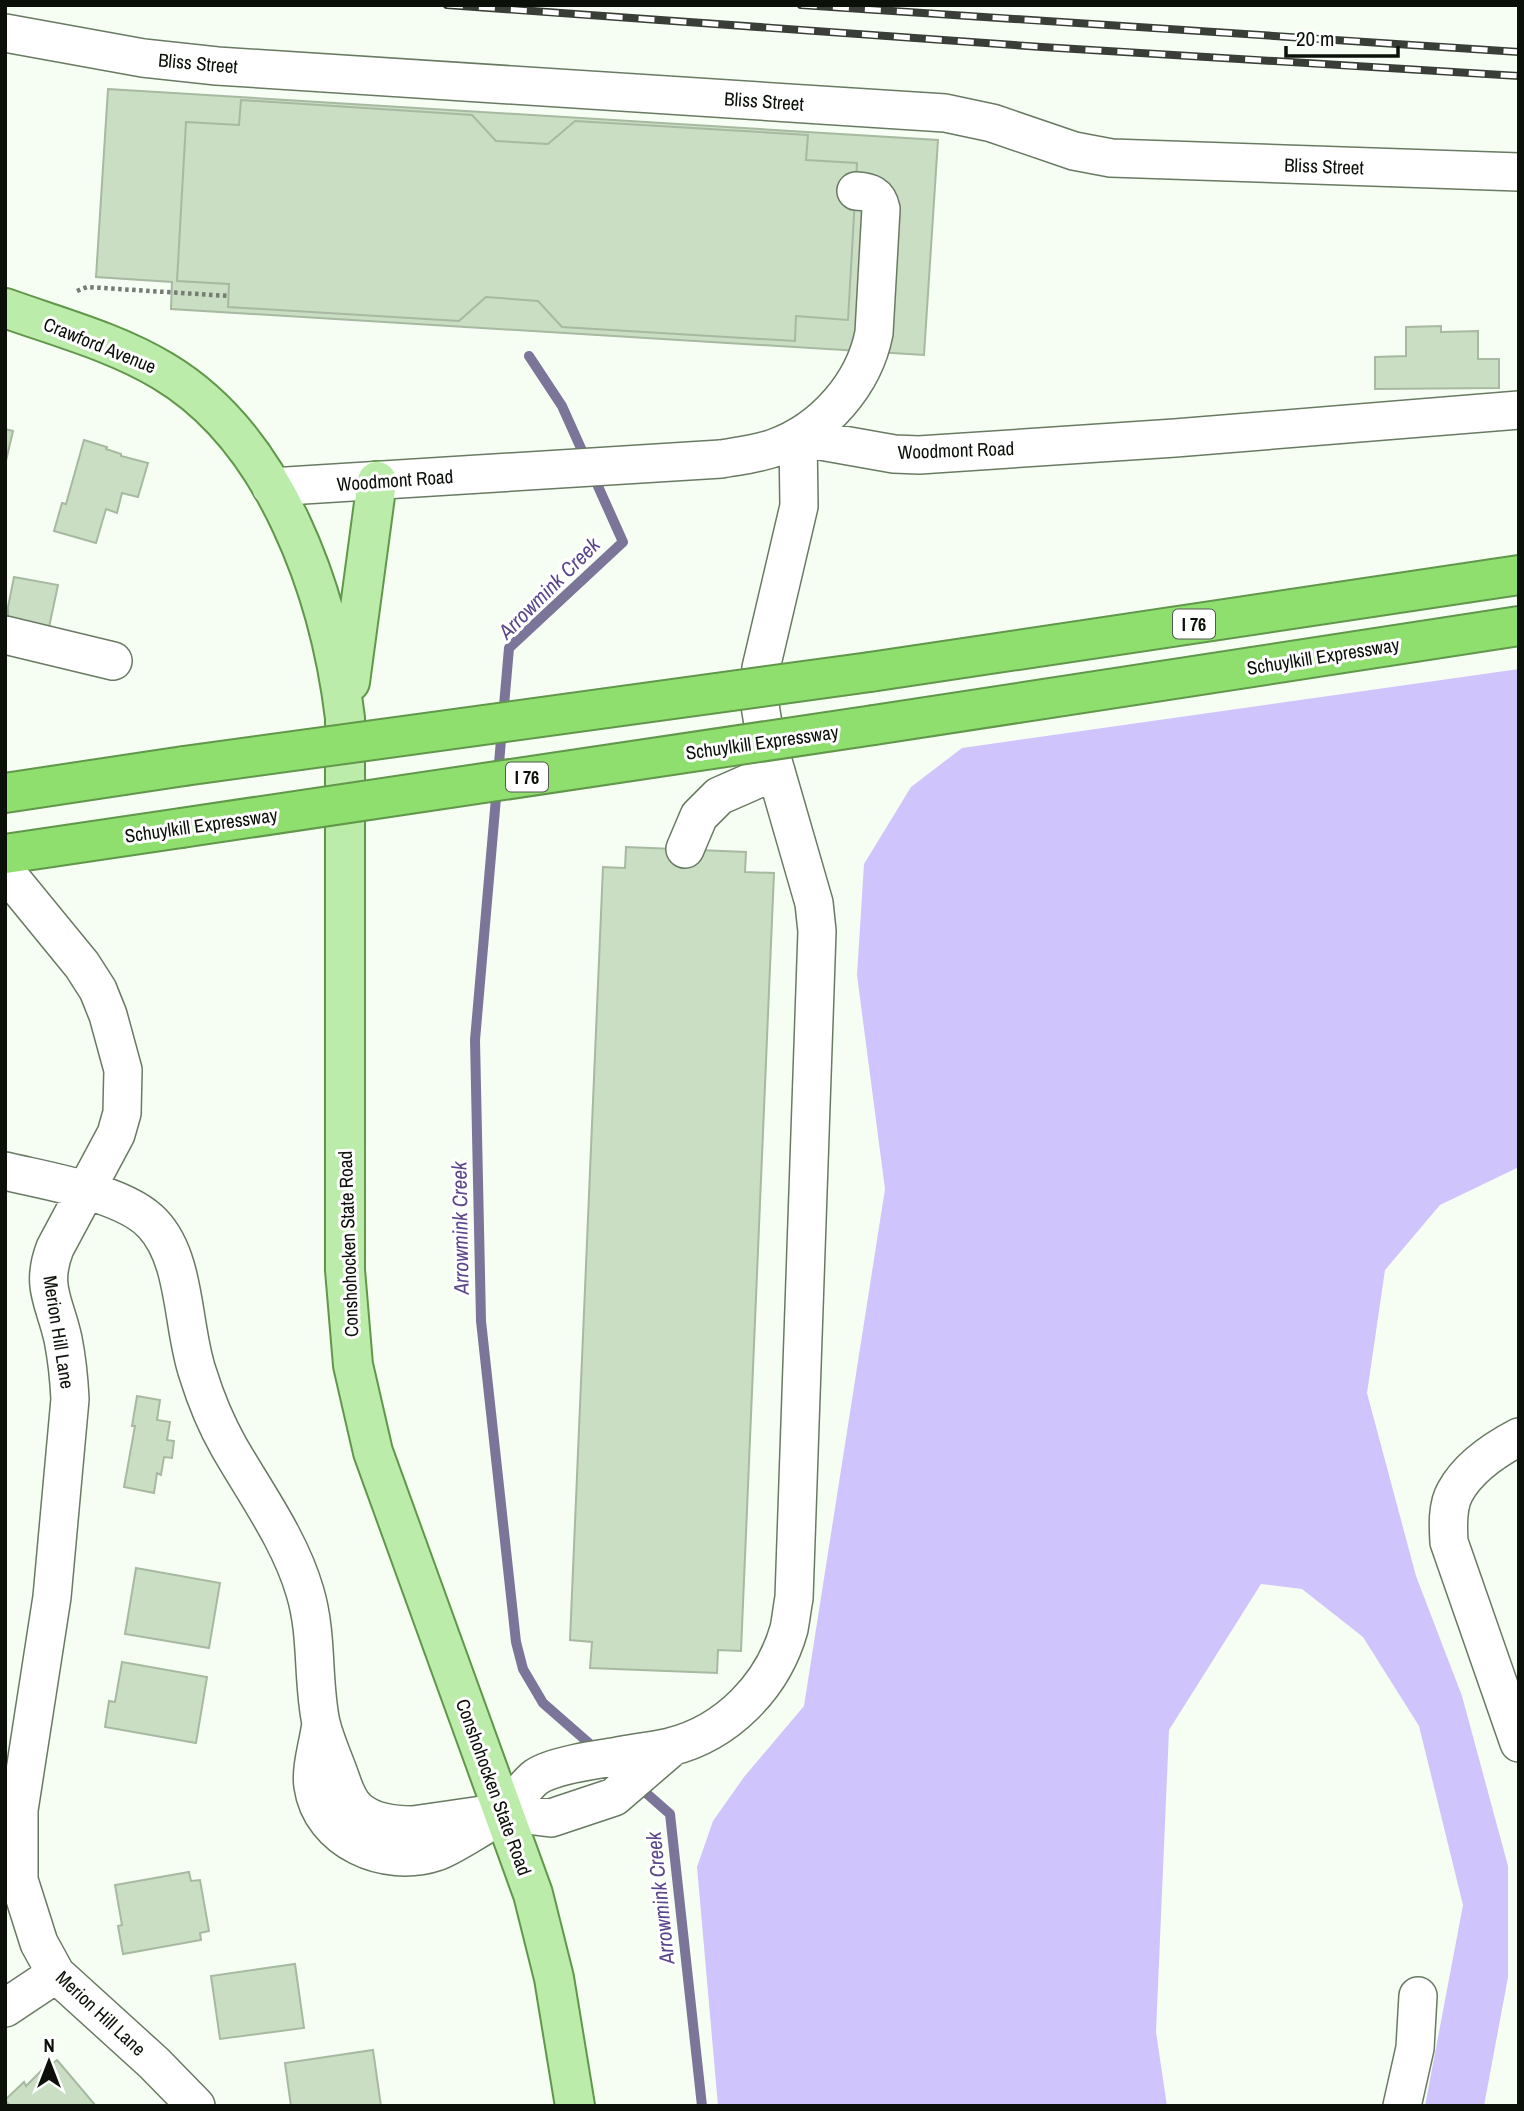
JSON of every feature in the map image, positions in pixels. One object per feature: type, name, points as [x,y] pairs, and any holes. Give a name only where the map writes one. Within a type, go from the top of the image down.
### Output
[{"type":"highway","name":"I 76","points":[[5,793],[870,672],[1519,575]]},
{"type":"highway","name":"Schuylkill Expressway","points":[[5,854],[1519,626]]},
{"type":"main road","name":"Crawford Avenue","points":[[5,308],[121,349],[165,372],[223,421],[258,465],[271,487]]},
{"type":"main road","points":[[345,718],[377,481]]},
{"type":"main road","name":"Conshohocken State Road","points":[[271,487],[315,578],[340,671],[345,718],[345,1270],[353,1365],[373,1452],[533,1894],[560,2011],[575,2106]]},
{"type":"street","name":"Bliss Street","points":[[5,33],[143,58],[216,66],[886,123],[968,116],[1074,151],[1111,158],[1519,172]]},
{"type":"street","points":[[503,1812],[537,1776],[576,1763],[672,1746],[720,1725],[742,1709],[761,1686],[789,1630],[794,1598],[817,931],[814,903],[764,730],[759,699],[768,637],[799,506],[798,437],[833,409],[851,388],[870,352],[874,333],[881,209],[876,196],[869,192],[856,191]]},
{"type":"street","name":"Woodmont Road","points":[[271,487],[747,455],[774,448],[798,437],[894,454],[919,455],[1162,439],[1519,410]]},
{"type":"street","points":[[5,635],[113,661]]},
{"type":"street","points":[[685,849],[699,816],[719,796],[776,771]]},
{"type":"street","name":"Merion Hill Lane","points":[[13,881],[82,965],[98,990],[123,1070],[122,1113],[116,1135],[48,1266],[47,1283],[62,1336],[70,1399],[52,1597],[19,1810],[19,1880],[39,1942],[56,1974],[154,2063],[196,2106]]},
{"type":"street","points":[[5,1171],[86,1191],[133,1208],[153,1223],[167,1244],[175,1265],[196,1371],[210,1409],[278,1530],[306,1592],[321,1723],[350,1802],[368,1817],[398,1825],[503,1812],[551,1818],[614,1797],[672,1746]]},
{"type":"street","points":[[1519,1437],[1473,1470],[1454,1493],[1448,1518],[1449,1542],[1519,1744]]},
{"type":"street","points":[[5,2008],[56,1974]]},
{"type":"street","points":[[1402,2106],[1415,2048],[1419,1996]]},
{"type":"path","points":[[87,287],[229,296]]},
{"type":"shaded area","points":[[1519,669],[1519,1167],[1440,1205],[1385,1270],[1367,1393],[1416,1576],[1462,1696],[1508,1866],[1508,1977],[1484,2106],[1425,2106],[1463,1905],[1419,1726],[1363,1637],[1302,1589],[1261,1584],[1169,1730],[1156,2032],[1167,2106],[718,2106],[697,1867],[713,1821],[744,1777],[804,1706],[885,1189],[857,975],[864,864],[911,787],[962,748]]},
{"type":"building","points":[[108,89],[938,140],[924,355],[171,309],[172,282],[96,277]]},
{"type":"building","points":[[241,100],[472,115],[496,141],[548,144],[575,121],[808,135],[806,160],[857,163],[848,320],[796,316],[795,341],[562,327],[538,301],[486,297],[459,321],[228,307],[229,284],[177,281],[186,122],[239,125]]},
{"type":"building","points":[[1441,326],[1441,332],[1478,331],[1478,359],[1499,359],[1499,388],[1375,389],[1375,357],[1406,356],[1406,327]]},
{"type":"building","points":[[5,429],[13,431],[5,465]]},
{"type":"building","points":[[84,440],[107,447],[106,449],[121,456],[148,463],[138,497],[122,493],[117,513],[106,509],[96,543],[54,531],[62,503],[66,504]]},
{"type":"building","points":[[14,577],[58,585],[48,632],[8,627],[8,607]]},
{"type":"building","points":[[626,847],[746,852],[745,872],[774,873],[741,1651],[718,1650],[717,1673],[590,1668],[592,1642],[570,1640],[603,867],[625,868]]},
{"type":"building","points":[[137,1396],[160,1400],[157,1420],[170,1422],[167,1440],[174,1441],[172,1458],[164,1457],[161,1475],[157,1473],[154,1493],[124,1487],[135,1426],[132,1426]]},
{"type":"building","points":[[136,1568],[220,1583],[209,1648],[125,1634]]},
{"type":"building","points":[[122,1662],[207,1677],[196,1743],[105,1727],[109,1701],[115,1702]]},
{"type":"building","points":[[189,1872],[191,1881],[200,1880],[209,1931],[200,1933],[201,1940],[123,1954],[118,1926],[122,1925],[115,1885]]},
{"type":"building","points":[[295,1964],[304,2028],[220,2039],[211,1976]]},
{"type":"building","points":[[373,2050],[381,2106],[291,2106],[285,2063]]},
{"type":"building","points":[[57,2060],[96,2106],[10,2106],[5,2100],[24,2082],[26,2086],[48,2064],[49,2066]]},
{"type":"waterway","name":"Arrowmink Creek","points":[[529,356],[562,406],[623,542],[509,648],[475,1040],[481,1321],[516,1642],[523,1669],[543,1703],[599,1752]]},
{"type":"waterway","name":"Arrowmink Creek","points":[[637,1785],[670,1814],[702,2106]]},
{"type":"railway","points":[[447,5],[1042,47],[1519,76]]},
{"type":"railway","points":[[801,5],[1519,52]]}]
